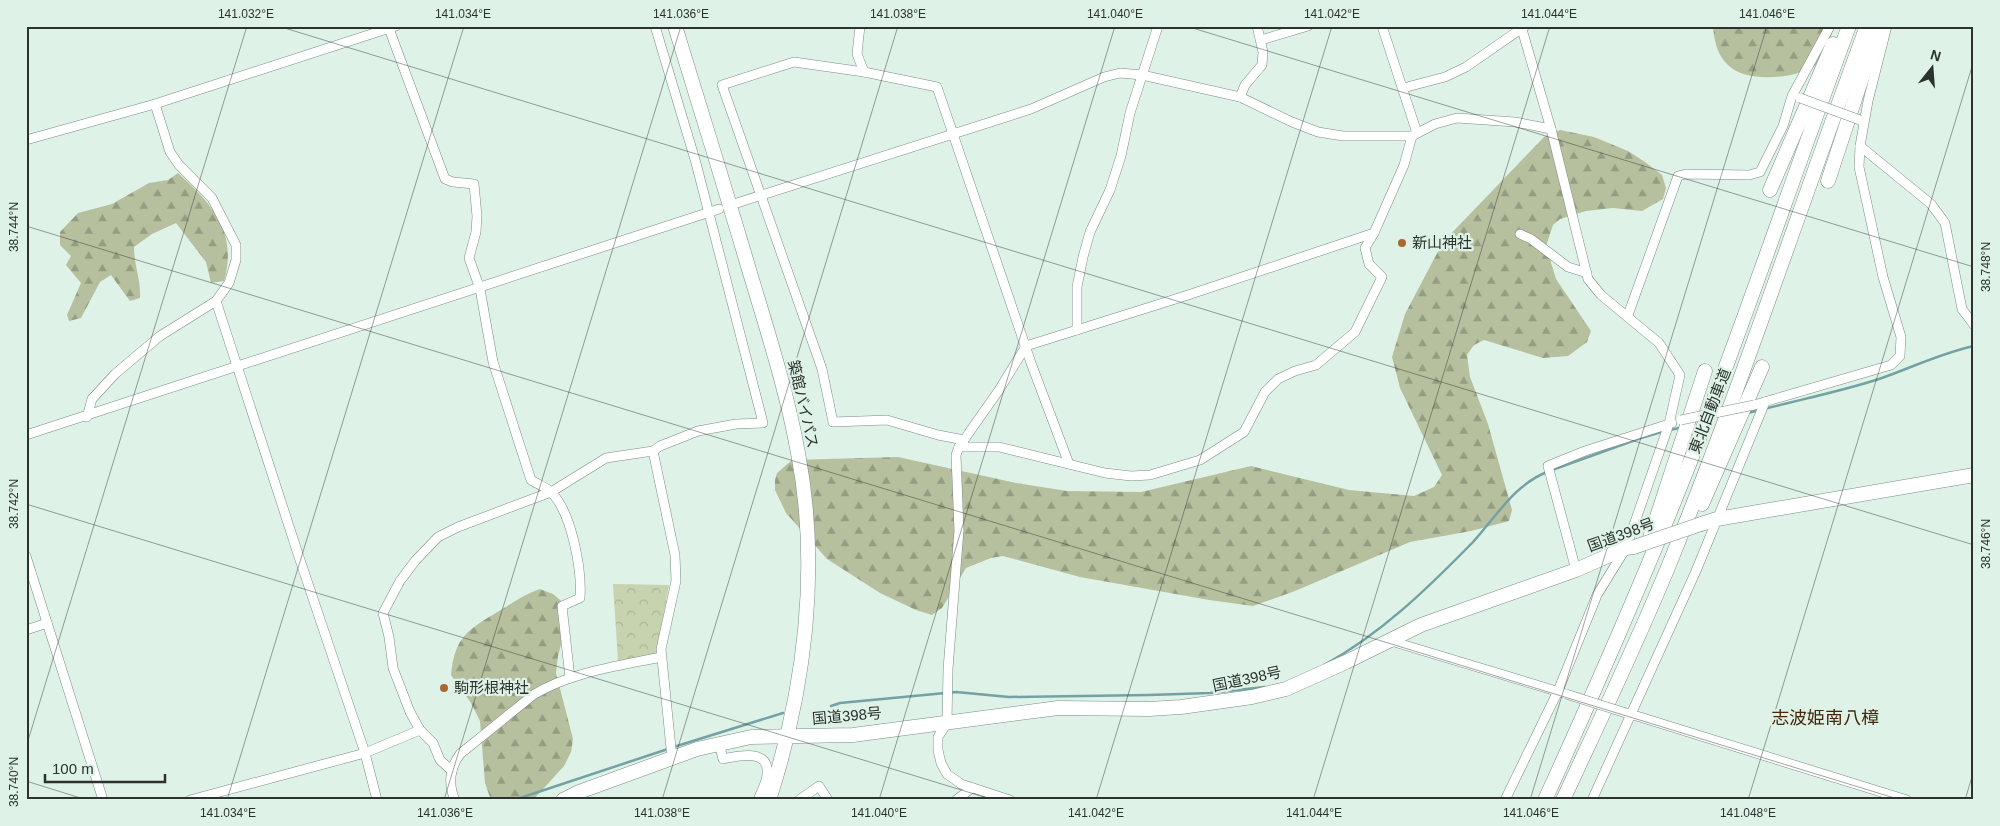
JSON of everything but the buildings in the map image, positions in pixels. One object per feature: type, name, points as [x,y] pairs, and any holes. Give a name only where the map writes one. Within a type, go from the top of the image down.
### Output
[{"type":"highway","name":"築館バイパス","points":[[675,26],[775,357],[799,454],[807,545],[806,612],[799,677],[787,736],[769,800]]},
{"type":"highway","points":[[1770,190],[1841,26]]},
{"type":"highway","name":"東北自動車道","points":[[1545,800],[1624,624],[1659,540],[1728,360],[1849,26]]},
{"type":"highway","name":"東北自動車道","points":[[1563,800],[1650,611],[1747,361],[1867,26]]},
{"type":"highway","points":[[1828,181],[1879,26]]},
{"type":"highway","points":[[1650,611],[1676,560],[1762,367]]},
{"type":"highway","points":[[1624,624],[1705,372]]},
{"type":"highway","name":"国道398号","points":[[563,800],[671,754],[751,737],[853,735],[1058,708],[1149,710],[1252,697],[1286,689],[1422,625],[1576,570],[1630,547],[1717,519],[1974,475]]},
{"type":"street","points":[[452,771],[440,760],[433,743],[420,730],[410,712],[393,668],[389,636],[383,613],[389,600],[415,561],[438,537],[466,524],[551,492],[606,458],[653,451],[660,446],[698,431],[736,424],[763,423],[696,163],[655,26]]},
{"type":"street","points":[[860,26],[857,54],[864,72]]},
{"type":"street","points":[[1077,330],[1077,288],[1083,257],[1090,232],[1110,190],[1122,156],[1126,129],[1158,26]]},
{"type":"street","points":[[1240,97],[1245,85],[1262,65],[1263,52],[1257,26]]},
{"type":"street","points":[[1260,40],[1308,26]]},
{"type":"street","points":[[1069,464],[1026,346],[937,87],[934,84],[794,62],[722,85],[822,369],[833,422],[887,420],[962,443],[999,447],[1105,473],[1131,476],[1150,474],[1200,460],[1244,432],[1265,392],[1278,379],[1295,371],[1316,365],[1355,332],[1382,277],[1369,264],[1365,248],[1374,233],[1415,135],[1403,88],[1382,26]]},
{"type":"street","points":[[1628,315],[1678,176],[1686,174],[1749,175],[1760,172],[1830,26]]},
{"type":"street","points":[[1576,570],[1548,466],[1585,451],[1681,420],[1754,405],[1891,365],[1900,356],[1901,337],[1883,277],[1859,167],[1862,121],[1887,26]]},
{"type":"street","points":[[26,140],[155,104],[391,27],[444,178],[453,182],[474,184],[478,216],[469,258],[480,288],[493,362],[531,480],[551,492],[562,510],[575,544],[581,584],[580,598],[562,606],[570,678]]},
{"type":"street","points":[[1403,88],[1445,77],[1466,67],[1522,27],[1551,129],[1588,279],[1601,295],[1628,315],[1659,343],[1680,375],[1669,425],[1630,547],[1597,595],[1562,693],[1505,800]]},
{"type":"street","points":[[737,203],[1031,109],[1104,77],[1120,73],[1142,75],[1240,97],[1292,122],[1318,132],[1343,136],[1415,135],[1435,124],[1457,118],[1515,122],[1551,129]]},
{"type":"street","points":[[1796,97],[1862,121]]},
{"type":"street","points":[[87,417],[92,399],[115,374],[160,336],[216,301],[228,283],[236,260],[236,245],[212,198],[179,165],[170,152],[155,104]]},
{"type":"street","points":[[1860,146],[1931,204],[1945,223],[1962,310],[1974,325]]},
{"type":"street","points":[[26,435],[87,417],[719,209]]},
{"type":"street","points":[[1010,800],[961,784],[947,774],[941,763],[938,750],[938,737],[947,722],[959,530],[956,455],[962,443],[999,390],[1026,346],[1374,233]]},
{"type":"street","points":[[1520,234],[1531,238],[1568,267],[1587,273]]},
{"type":"street","points":[[216,301],[365,753],[377,800]]},
{"type":"street","points":[[1592,800],[1629,714],[1696,570],[1765,402]]},
{"type":"street","points":[[653,451],[675,555],[676,581],[661,649],[671,754]]},
{"type":"street","points":[[26,556],[103,800]]},
{"type":"street","points":[[26,630],[47,623]]},
{"type":"street","points":[[1391,640],[1907,800]]},
{"type":"street","points":[[455,800],[451,791],[452,771],[453,764],[460,754],[503,718],[546,688],[570,678],[662,657]]},
{"type":"street","points":[[190,800],[365,753],[420,730]]},
{"type":"street","points":[[719,743],[724,759],[756,755],[765,762],[768,773],[758,800]]},
{"type":"street","points":[[799,800],[819,786],[828,800]]},
{"type":"street","points":[[956,800],[972,788]]},
{"type":"green space","points":[[1713,26],[1834,26],[1827,49],[1813,67],[1794,74],[1757,77],[1736,71],[1724,61],[1717,47]]},
{"type":"green space","points":[[1560,130],[1594,137],[1628,151],[1662,175],[1666,188],[1663,199],[1642,211],[1613,208],[1586,211],[1560,219],[1553,225],[1546,246],[1556,279],[1591,331],[1587,342],[1568,356],[1543,358],[1484,340],[1474,345],[1467,355],[1470,377],[1488,424],[1512,510],[1509,521],[1471,531],[1410,542],[1295,591],[1253,606],[1080,577],[1003,556],[991,558],[966,568],[942,608],[932,615],[916,610],[880,593],[827,559],[786,513],[775,490],[777,473],[792,460],[898,457],[1016,483],[1067,491],[1141,492],[1251,466],[1349,490],[1414,496],[1434,487],[1442,475],[1400,388],[1392,357],[1405,314],[1443,242],[1544,137]]},
{"type":"green space","points":[[178,173],[202,196],[219,220],[225,233],[228,248],[224,281],[211,283],[206,262],[176,223],[152,234],[134,247],[140,298],[130,301],[111,275],[100,282],[81,318],[69,321],[67,315],[81,283],[66,265],[71,256],[60,245],[60,232],[78,213],[112,204],[149,183],[168,180]]},
{"type":"green space","points":[[613,584],[669,585],[656,654],[618,661]]},
{"type":"green space","points":[[540,589],[553,594],[566,605],[565,629],[556,673],[573,739],[571,752],[564,766],[533,800],[491,800],[485,783],[480,721],[471,703],[451,675],[453,662],[460,643],[471,629],[529,593]]},
{"type":"waterway","points":[[1764,409],[1865,383],[1974,346]]},
{"type":"waterway","points":[[1748,413],[1759,410]]},
{"type":"waterway","points":[[1670,430],[1679,428]]},
{"type":"waterway","points":[[1552,470],[1665,431]]},
{"type":"waterway","points":[[1324,665],[1365,639],[1403,609],[1473,542],[1515,493],[1535,478],[1547,472]]},
{"type":"waterway","points":[[831,706],[840,703],[956,692],[1009,697],[1149,695],[1210,693],[1265,687]]},
{"type":"waterway","points":[[514,800],[783,713]]},
{"type":"place","name":"新山神社","points":[[1402,243]]},
{"type":"place","name":"駒形根神社","points":[[444,688]]},
{"type":"district","name":"志波姫南八樟","points":[[1825,718]]}]
